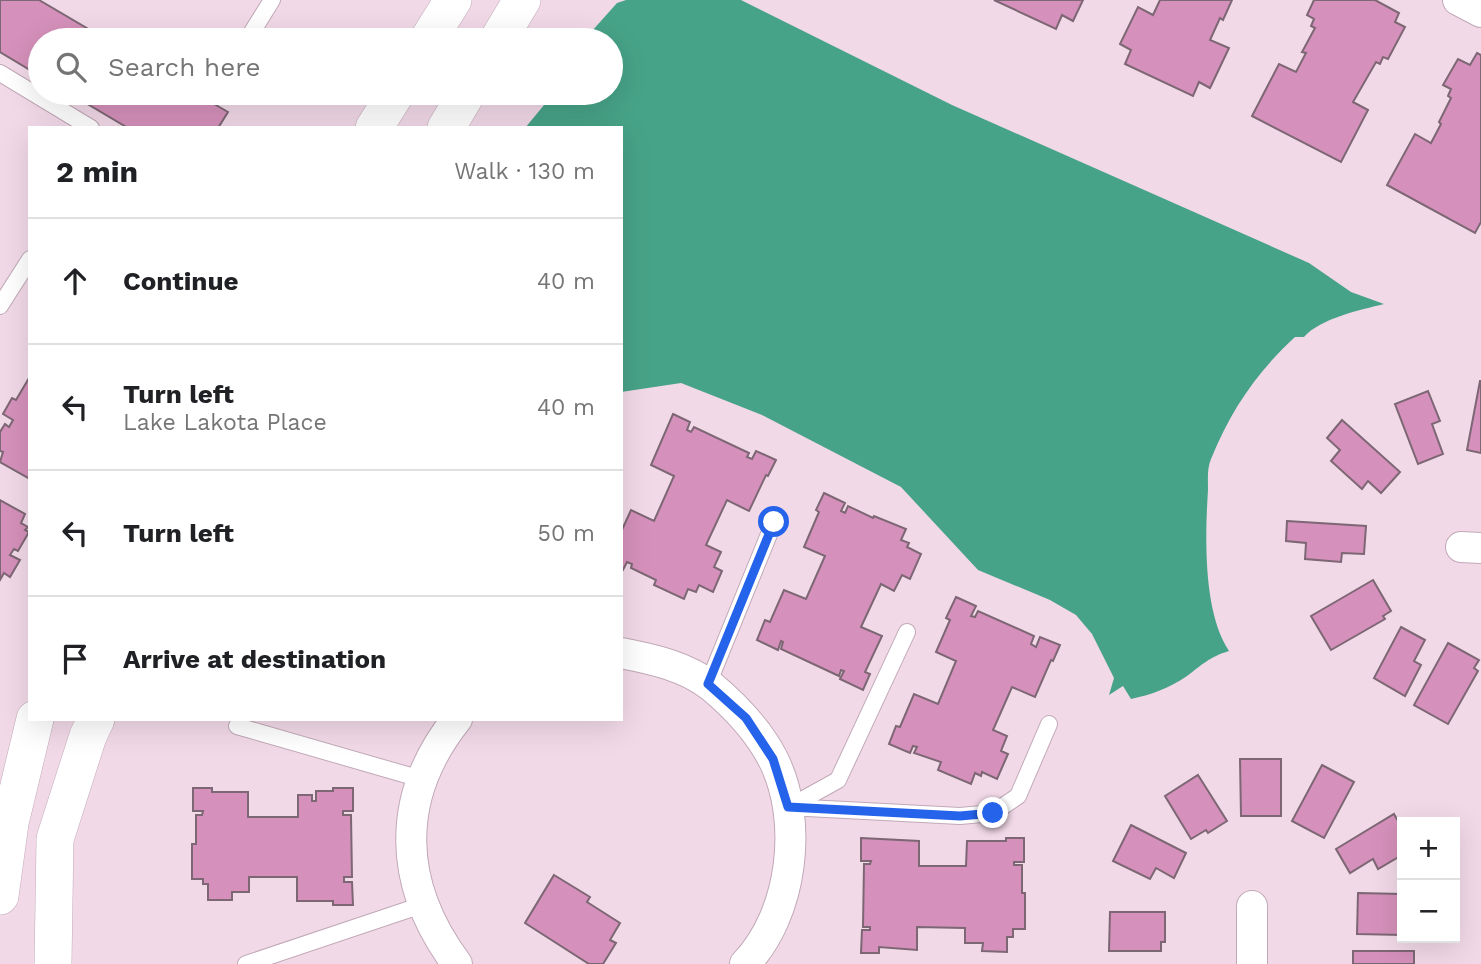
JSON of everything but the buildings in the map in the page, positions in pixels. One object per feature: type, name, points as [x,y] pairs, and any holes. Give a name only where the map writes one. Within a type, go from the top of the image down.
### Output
[{"type":"street","points":[[436,28],[453,0]]},
{"type":"street","points":[[505,28],[522,0]]},
{"type":"street","points":[[1458,0],[1481,12]]},
{"type":"street","points":[[375,126],[388,105]]},
{"type":"street","points":[[447,126],[460,105]]},
{"type":"street","points":[[623,653],[664,662],[708,684],[746,718],[773,759],[788,807],[791,859],[779,909],[754,961]]},
{"type":"street","points":[[0,896],[10,823],[36,721]]},
{"type":"street","points":[[53,964],[55,839],[95,721]]},
{"type":"street","points":[[455,721],[440,740],[421,779],[412,820],[412,863],[422,905],[438,939],[457,964]]},
{"type":"street","points":[[1252,906],[1252,964]]},
{"type":"lane","points":[[254,28],[272,0]]},
{"type":"lane","points":[[0,73],[28,90]]},
{"type":"lane","points":[[53,105],[88,126]]},
{"type":"lane","points":[[0,306],[28,262]]},
{"type":"lane","points":[[708,684],[774,522]]},
{"type":"lane","points":[[788,807],[838,780],[907,632]]},
{"type":"lane","points":[[788,807],[960,816],[993,813],[1018,796],[1049,724]]},
{"type":"lane","points":[[237,726],[421,779]]},
{"type":"lane","points":[[246,964],[422,905]]},
{"type":"shaded area","points":[[626,0],[741,0],[952,105],[1309,263],[1351,292],[1384,304],[1341,316],[1311,330],[1304,337],[1295,337],[1268,364],[1246,393],[1219,441],[1208,470],[1206,551],[1214,616],[1229,651],[1211,659],[1174,684],[1153,693],[1131,699],[1123,686],[1109,695],[1114,678],[1092,634],[1076,615],[1050,600],[978,570],[901,487],[762,415],[681,383],[623,392],[623,126],[527,126],[544,105],[623,105],[623,28],[595,28],[617,3]]},
{"type":"route","points":[[774,522],[708,684],[746,718],[773,759],[788,807],[960,816],[993,813]]}]
